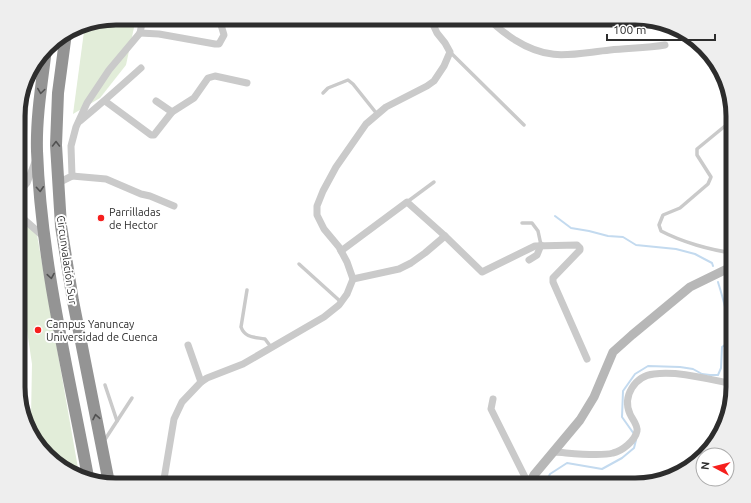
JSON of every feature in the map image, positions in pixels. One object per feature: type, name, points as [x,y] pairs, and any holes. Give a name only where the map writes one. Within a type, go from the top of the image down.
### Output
[{"type":"highway","name":"Circunvalación Sur","points":[[65,40],[58,100],[56,145],[61,226],[66,260],[108,478]]},
{"type":"highway","name":"Circunvalación Sur","points":[[45,59],[40,100],[37,150],[42,213],[54,295],[87,473]]},
{"type":"main road","points":[[533,478],[580,420],[594,396],[613,352],[690,287],[726,269]]},
{"type":"street","points":[[72,176],[71,146],[78,122],[109,70],[140,33],[142,25]]},
{"type":"street","points":[[140,33],[159,34],[219,44],[224,35],[221,25]]},
{"type":"street","points":[[164,478],[174,419],[182,402],[201,382],[243,364],[324,317],[341,302],[352,285],[353,279],[348,262],[332,238],[324,230],[317,215],[317,206],[323,190],[336,168],[366,124],[386,107],[427,86],[434,80],[444,66],[450,52],[433,25]]},
{"type":"street","points":[[495,25],[501,31],[530,49],[553,55],[665,45]]},
{"type":"street","points":[[78,122],[105,102],[141,68]]},
{"type":"street","points":[[105,102],[151,135],[154,135],[172,112],[194,98],[208,78],[215,76],[247,83]]},
{"type":"street","points":[[156,101],[172,112]]},
{"type":"street","points":[[25,185],[34,165],[37,150]]},
{"type":"street","points":[[58,183],[72,176],[106,179],[140,194],[150,196],[174,206]]},
{"type":"street","points":[[341,251],[407,202],[445,236],[481,272],[485,272],[535,246],[577,245],[580,250],[553,278],[553,282],[587,359]]},
{"type":"street","points":[[25,220],[45,238]]},
{"type":"street","points":[[353,279],[398,268],[411,263],[445,236]]},
{"type":"street","points":[[529,260],[537,255],[541,245]]},
{"type":"street","points":[[188,345],[201,382]]},
{"type":"street","points":[[555,452],[601,454],[613,453],[622,449],[629,443],[635,435],[636,427],[630,414],[628,396],[630,390],[640,379],[654,374],[686,374],[726,383]]},
{"type":"street","points":[[493,399],[491,408],[526,478]]},
{"type":"lane","points":[[450,52],[524,125]]},
{"type":"lane","points":[[323,93],[328,88],[348,80],[353,84],[377,114]]},
{"type":"lane","points":[[725,126],[697,149],[697,155],[711,177],[708,184],[680,208],[663,215],[660,225],[661,231],[670,236],[716,251],[726,252]]},
{"type":"lane","points":[[407,202],[434,182]]},
{"type":"lane","points":[[522,223],[532,223],[538,231],[541,245]]},
{"type":"lane","points":[[299,264],[341,302]]},
{"type":"lane","points":[[247,290],[241,327],[243,333],[250,337],[265,339],[271,347]]},
{"type":"lane","points":[[105,385],[117,421]]},
{"type":"lane","points":[[102,445],[132,398]]},
{"type":"green space","points":[[135,25],[126,65],[100,98],[73,114],[84,31],[104,26]]},
{"type":"green space","name":"Campus Yanuncay Universidad de Cuenca","points":[[25,219],[36,229],[78,470],[65,463],[47,447],[37,433],[31,418],[32,364],[26,324]]},
{"type":"waterway","points":[[555,216],[571,228],[608,236],[623,237],[636,245],[676,249],[695,254],[712,263],[713,266]]},
{"type":"waterway","points":[[718,282],[726,315]]},
{"type":"waterway","points":[[634,434],[622,417],[623,391],[635,374],[648,366],[680,367],[693,369],[702,374],[718,375],[721,368],[722,347],[726,344]]},
{"type":"waterway","points":[[548,478],[550,474],[567,463],[602,469],[622,458],[634,448],[636,440]]},
{"type":"place","name":"Parrilladas de Hector","points":[[101,218]]},
{"type":"place","name":"Campus Yanuncay Universidad de Cuenca","points":[[38,330]]}]
